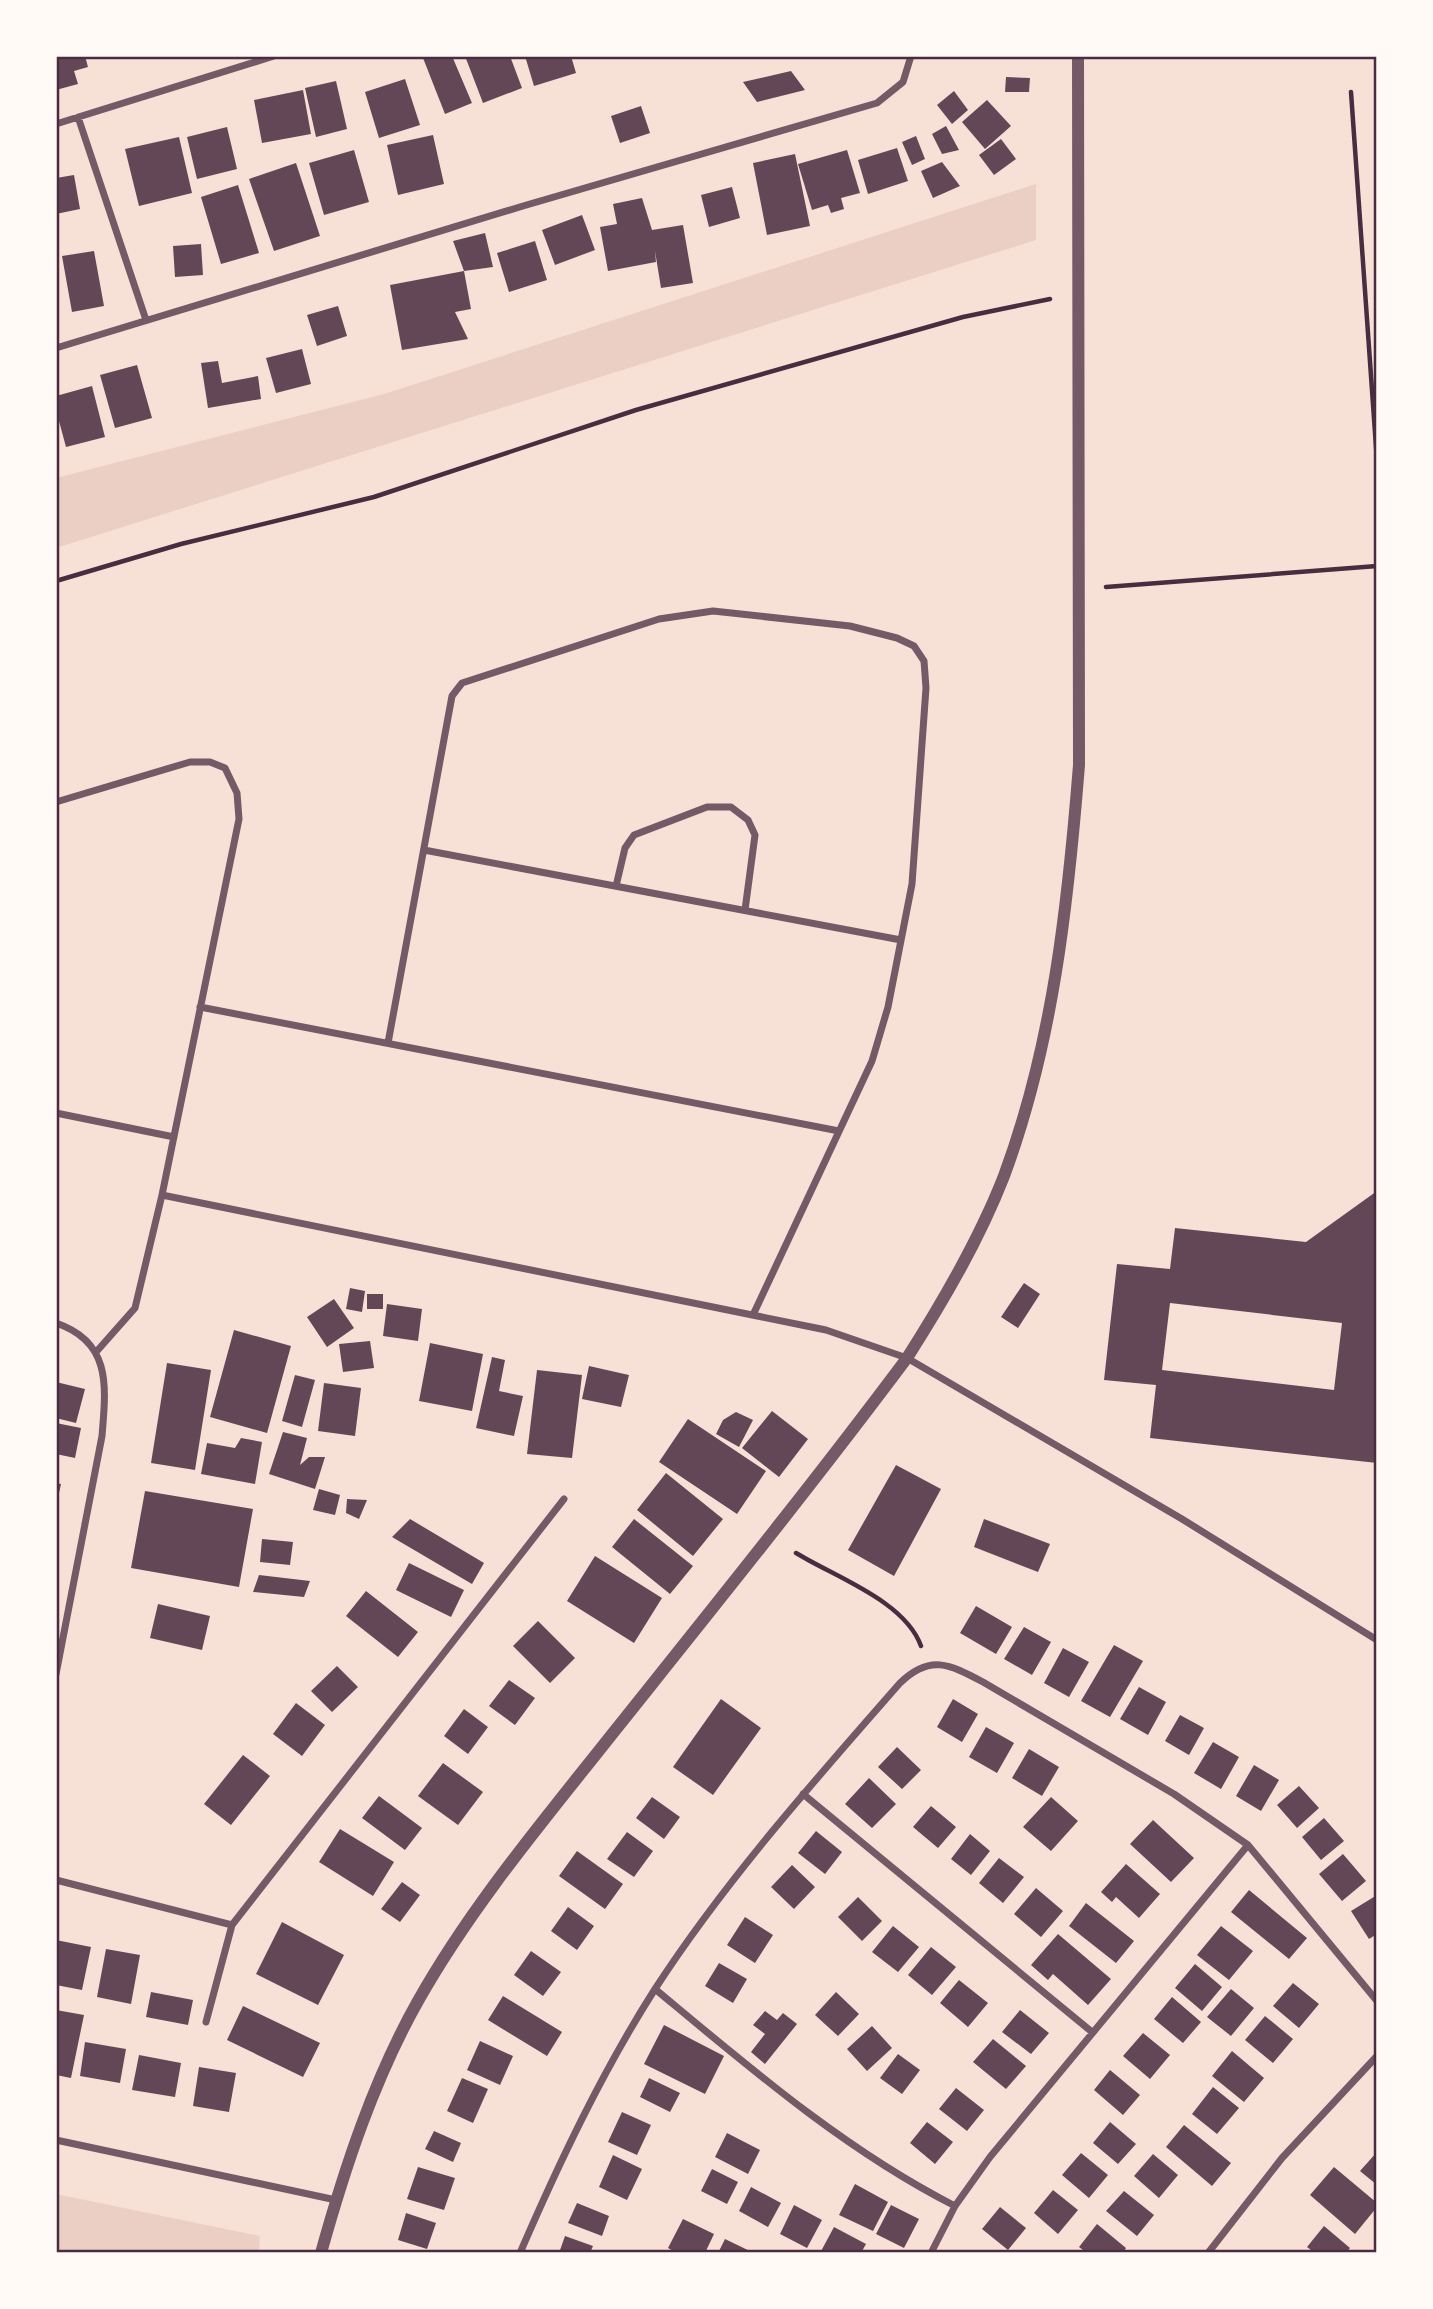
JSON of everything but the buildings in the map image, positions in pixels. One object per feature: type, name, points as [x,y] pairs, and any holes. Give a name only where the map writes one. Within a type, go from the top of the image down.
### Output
[{"type":"street","points":[[56,124],[274,56]]},
{"type":"street","points":[[56,348],[877,103],[903,82],[911,56]]},
{"type":"street","points":[[321,2253],[352,2149],[402,2033],[436,1970],[476,1911],[908,1358],[958,1275],[1003,1176],[1030,1089],[1054,989],[1065,911],[1079,765],[1079,56]]},
{"type":"street","points":[[78,117],[146,320]]},
{"type":"street","points":[[388,1043],[452,696],[462,683],[659,619],[713,611],[849,626],[897,638],[914,646],[924,661],[926,688],[912,884],[888,1007],[872,1061],[753,1315]]},
{"type":"street","points":[[56,802],[190,761],[210,762],[225,768],[237,793],[239,819],[162,1195],[135,1308],[97,1351]]},
{"type":"street","points":[[616,886],[625,848],[634,835],[708,807],[731,807],[748,820],[755,835],[745,910]]},
{"type":"street","points":[[424,850],[901,940]]},
{"type":"street","points":[[200,1007],[839,1131]]},
{"type":"street","points":[[56,1113],[174,1137]]},
{"type":"street","points":[[162,1195],[826,1330],[908,1358],[1182,1519],[1377,1640]]},
{"type":"street","points":[[56,1323],[82,1336],[97,1351],[103,1371],[105,1399],[102,1436],[56,1674]]},
{"type":"street","points":[[206,2022],[232,1925],[564,1499]]},
{"type":"street","points":[[520,2253],[583,2118],[655,1989],[803,1794],[900,1683],[913,1670],[928,1664],[958,1669],[983,1682],[1174,1794],[1248,1845],[1377,2001]]},
{"type":"street","points":[[803,1794],[1092,2032]]},
{"type":"street","points":[[931,2253],[955,2206],[989,2157],[1248,1845]]},
{"type":"street","points":[[56,1880],[232,1925]]},
{"type":"street","points":[[655,1989],[763,2079],[821,2122],[914,2184],[955,2206]]},
{"type":"street","points":[[1208,2253],[1282,2158],[1377,2056]]},
{"type":"street","points":[[56,2140],[336,2200]]},
{"type":"path","points":[[1351,92],[1377,461]]},
{"type":"path","points":[[56,581],[181,544],[374,496],[636,410],[950,320],[1050,299]]},
{"type":"path","points":[[1106,586],[1377,566]]},
{"type":"path","points":[[796,1553],[890,1606],[917,1633],[928,1664]]},
{"type":"shaded area","points":[[1036,184],[1036,240],[56,548],[56,478],[384,394]]},
{"type":"shaded area","points":[[56,2194],[260,2236],[259,2253],[56,2253]]}]
